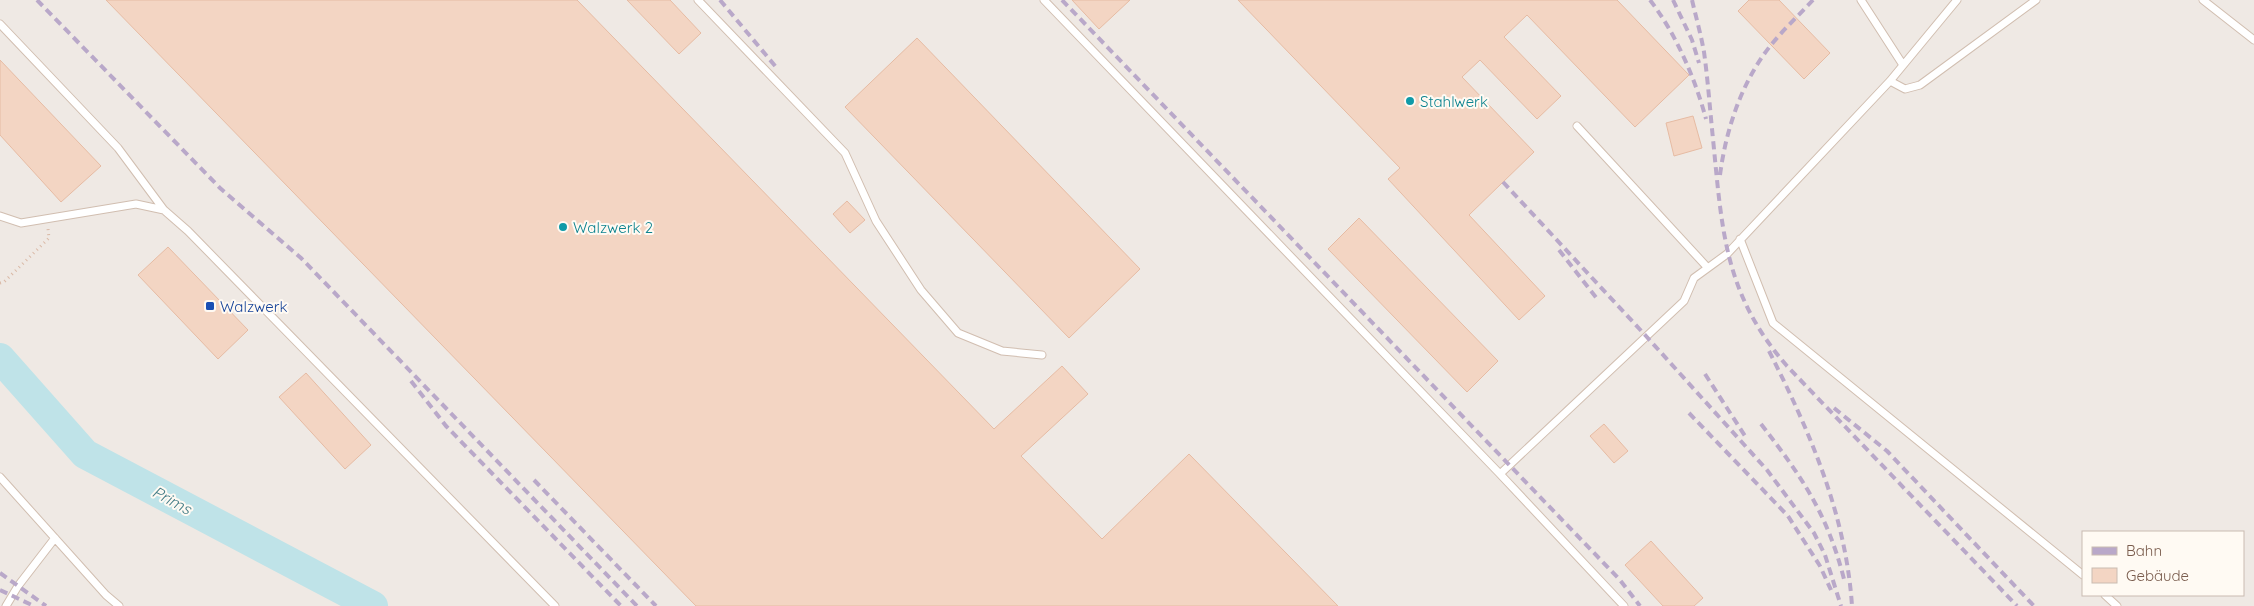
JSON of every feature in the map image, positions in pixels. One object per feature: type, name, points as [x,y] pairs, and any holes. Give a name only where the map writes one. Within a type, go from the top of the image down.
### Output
[{"type":"lane","points":[[698,0],[845,153],[876,221],[921,290],[958,333],[1002,351],[1042,355]]},
{"type":"lane","points":[[1044,0],[1500,474],[1624,606]]},
{"type":"lane","points":[[1861,0],[1903,66]]},
{"type":"lane","points":[[1500,474],[1684,301],[1694,278],[1727,254],[1890,81],[1957,0]]},
{"type":"lane","points":[[1890,81],[1905,89],[1920,85],[2036,0]]},
{"type":"lane","points":[[2203,0],[2254,40]]},
{"type":"lane","points":[[0,24],[118,148],[164,210],[188,231],[555,606]]},
{"type":"lane","points":[[1577,126],[1707,267]]},
{"type":"lane","points":[[0,216],[21,223],[136,204],[164,210]]},
{"type":"lane","points":[[1740,239],[1773,324],[2082,574]]},
{"type":"lane","points":[[0,477],[119,606]]},
{"type":"lane","points":[[6,606],[18,586],[55,538]]},
{"type":"lane","points":[[2105,596],[2117,606]]},
{"type":"path","points":[[0,283],[4,282],[49,238],[48,218]]},
{"type":"shaded area","points":[[0,0],[2254,0],[2254,606],[0,606]]},
{"type":"building","name":"Walzwerk 2","points":[[106,0],[577,0],[994,429],[1062,366],[1088,394],[1021,456],[1102,539],[1189,454],[1338,606],[696,606]]},
{"type":"building","points":[[627,0],[670,0],[701,33],[679,54]]},
{"type":"building","points":[[1072,0],[1130,0],[1099,29]]},
{"type":"building","name":"Stahlwerk","points":[[1238,0],[1617,0],[1689,75],[1635,127],[1527,15],[1504,37],[1561,96],[1537,119],[1480,60],[1462,77],[1534,152],[1469,215],[1545,296],[1519,320],[1388,179],[1400,168]]},
{"type":"building","points":[[1749,0],[1779,0],[1830,53],[1804,79],[1738,11]]},
{"type":"building","points":[[917,38],[1140,269],[1069,338],[845,107]]},
{"type":"building","points":[[0,60],[101,166],[61,202],[0,135]]},
{"type":"building","points":[[1693,116],[1702,148],[1674,156],[1666,123]]},
{"type":"building","points":[[847,201],[865,220],[850,233],[833,214]]},
{"type":"building","points":[[1359,218],[1498,361],[1467,392],[1328,249]]},
{"type":"building","points":[[168,247],[248,330],[218,359],[138,275]]},
{"type":"building","points":[[306,373],[371,445],[345,469],[279,397]]},
{"type":"building","points":[[1604,424],[1628,451],[1614,463],[1590,436]]},
{"type":"building","points":[[1651,541],[1703,598],[1694,606],[1663,606],[1625,565]]},
{"type":"waterway","name":"Prims","points":[[0,358],[85,454],[373,606]]},
{"type":"railway","points":[[37,0],[220,188],[301,258],[637,606]]},
{"type":"railway","points":[[720,0],[776,67]]},
{"type":"railway","points":[[1062,0],[1620,580],[1640,606]]},
{"type":"railway","points":[[1650,0],[1668,27],[1684,57],[1706,119]]},
{"type":"railway","points":[[1673,0],[1692,40],[1699,63]]},
{"type":"railway","points":[[1692,0],[1704,52],[1724,231],[1738,286],[1750,313],[1766,339],[1787,366],[2017,606]]},
{"type":"railway","points":[[1720,175],[1731,123],[1752,74],[1771,45],[1813,0]]},
{"type":"railway","points":[[1503,182],[1767,470],[1814,533],[1825,555],[1841,606]]},
{"type":"railway","points":[[1559,250],[1598,300]]},
{"type":"railway","points":[[1769,351],[1812,443],[1824,475],[1842,539],[1852,606]]},
{"type":"railway","points":[[1705,374],[1747,439]]},
{"type":"railway","points":[[411,381],[446,426],[621,606]]},
{"type":"railway","points":[[1834,408],[1887,451],[2034,606]]},
{"type":"railway","points":[[1689,413],[1788,516],[1820,566],[1831,590]]},
{"type":"railway","points":[[1761,424],[1801,479],[1821,515],[1830,534],[1844,579]]},
{"type":"railway","points":[[534,480],[656,606]]},
{"type":"railway","points":[[0,573],[46,606]]},
{"type":"railway","points":[[0,590],[34,606]]},
{"type":"place","name":"Stahlwerk","points":[[1410,101]]},
{"type":"place","name":"Walzwerk 2","points":[[563,227]]},
{"type":"place","name":"Walzwerk","points":[[210,306]]}]
